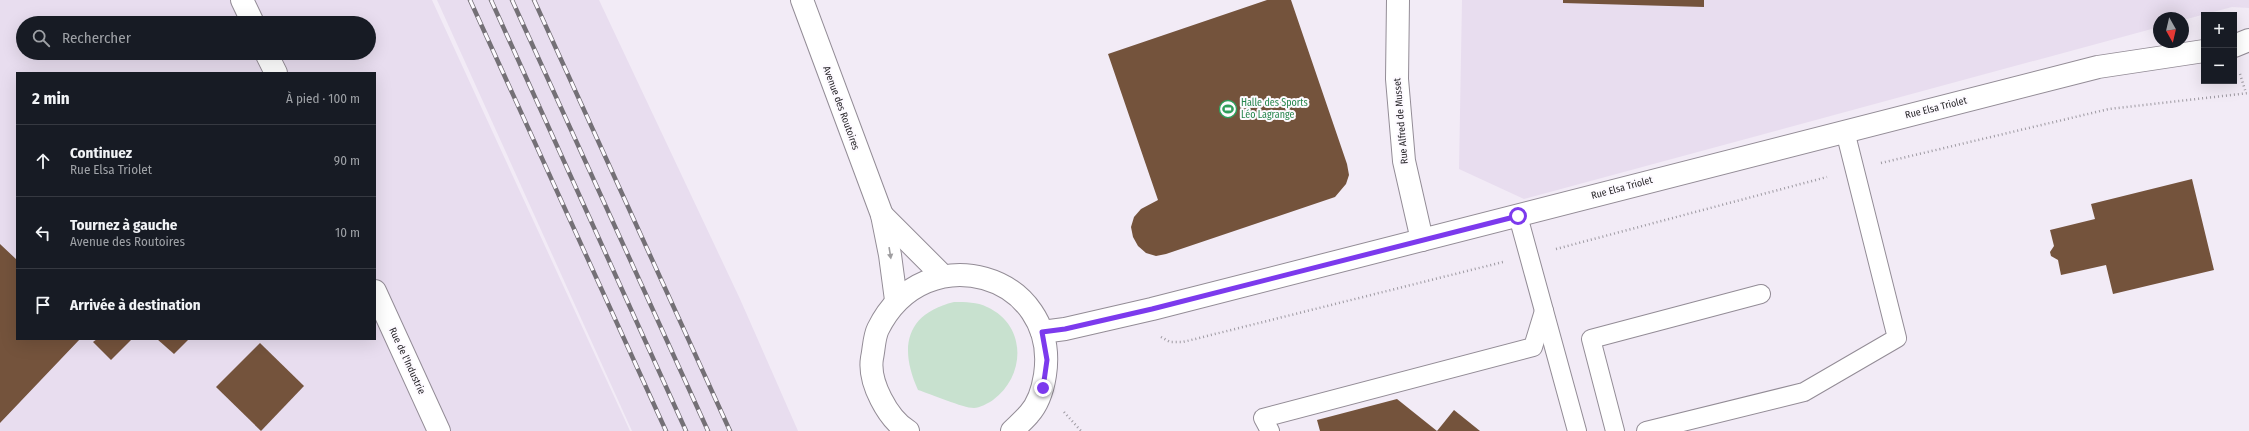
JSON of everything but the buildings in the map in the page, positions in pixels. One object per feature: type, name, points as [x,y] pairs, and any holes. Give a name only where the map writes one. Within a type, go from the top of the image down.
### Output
[{"type":"street","points":[[242,0],[250,16]]},
{"type":"street","name":"Avenue des Routoires","points":[[802,0],[882,215],[890,255],[896,300]]},
{"type":"street","name":"Rue Alfred de Musset","points":[[1398,0],[1397,79],[1404,161],[1422,240]]},
{"type":"street","points":[[2237,45],[2249,40]]},
{"type":"street","name":"Rue Elsa Triolet","points":[[1042,332],[1065,329],[1152,309],[2098,67],[2201,51]]},
{"type":"street","points":[[270,60],[276,72]]},
{"type":"street","name":"Avenue des Routoires","points":[[882,215],[942,275]]},
{"type":"street","points":[[908,431],[900,426],[880,398],[871,364],[877,330],[896,300],[917,284],[942,275],[973,274],[1003,285],[1026,305],[1042,332],[1047,360],[1043,388],[1030,413],[1012,431]]},
{"type":"street","name":"Rue de l'Industrie","points":[[376,293],[439,431]]},
{"type":"lane","points":[[1646,431],[1804,392],[1897,338],[1853,170],[1845,131]]},
{"type":"lane","points":[[1518,216],[1577,431]]},
{"type":"lane","points":[[1615,431],[1591,339],[1761,294]]},
{"type":"lane","points":[[1270,431],[1263,418],[1533,347],[1544,311]]},
{"type":"path","points":[[1152,309],[1159,336],[1170,342],[1183,342],[1530,256],[1853,170],[2109,109],[2249,93]]},
{"type":"shaded area","points":[[0,0],[432,0],[630,431],[0,431]]},
{"type":"shaded area","points":[[437,0],[599,0],[740,299],[798,431],[632,431]]},
{"type":"shaded area","points":[[1462,0],[2249,0],[2249,8],[2232,7],[2213,12],[2201,12],[2201,15],[2189,18],[2189,12],[2153,12],[2153,29],[1524,199],[1459,169]]},
{"type":"green space","points":[[954,302],[975,303],[987,307],[1000,315],[1009,326],[1015,338],[1017,351],[1016,365],[1012,378],[1004,390],[993,400],[976,408],[962,406],[918,390],[912,375],[908,347],[910,335],[916,324],[925,315]]},
{"type":"railway","points":[[470,0],[666,431]]},
{"type":"railway","points":[[491,0],[686,431]]},
{"type":"railway","points":[[512,0],[708,431]]},
{"type":"railway","points":[[534,0],[730,431]]},
{"type":"place","name":"Halle des Sports Léo Lagrange","points":[[1228,109]]},
{"type":"route","points":[[1043,388],[1047,360],[1042,332],[1065,329],[1152,309],[1518,216]]}]
